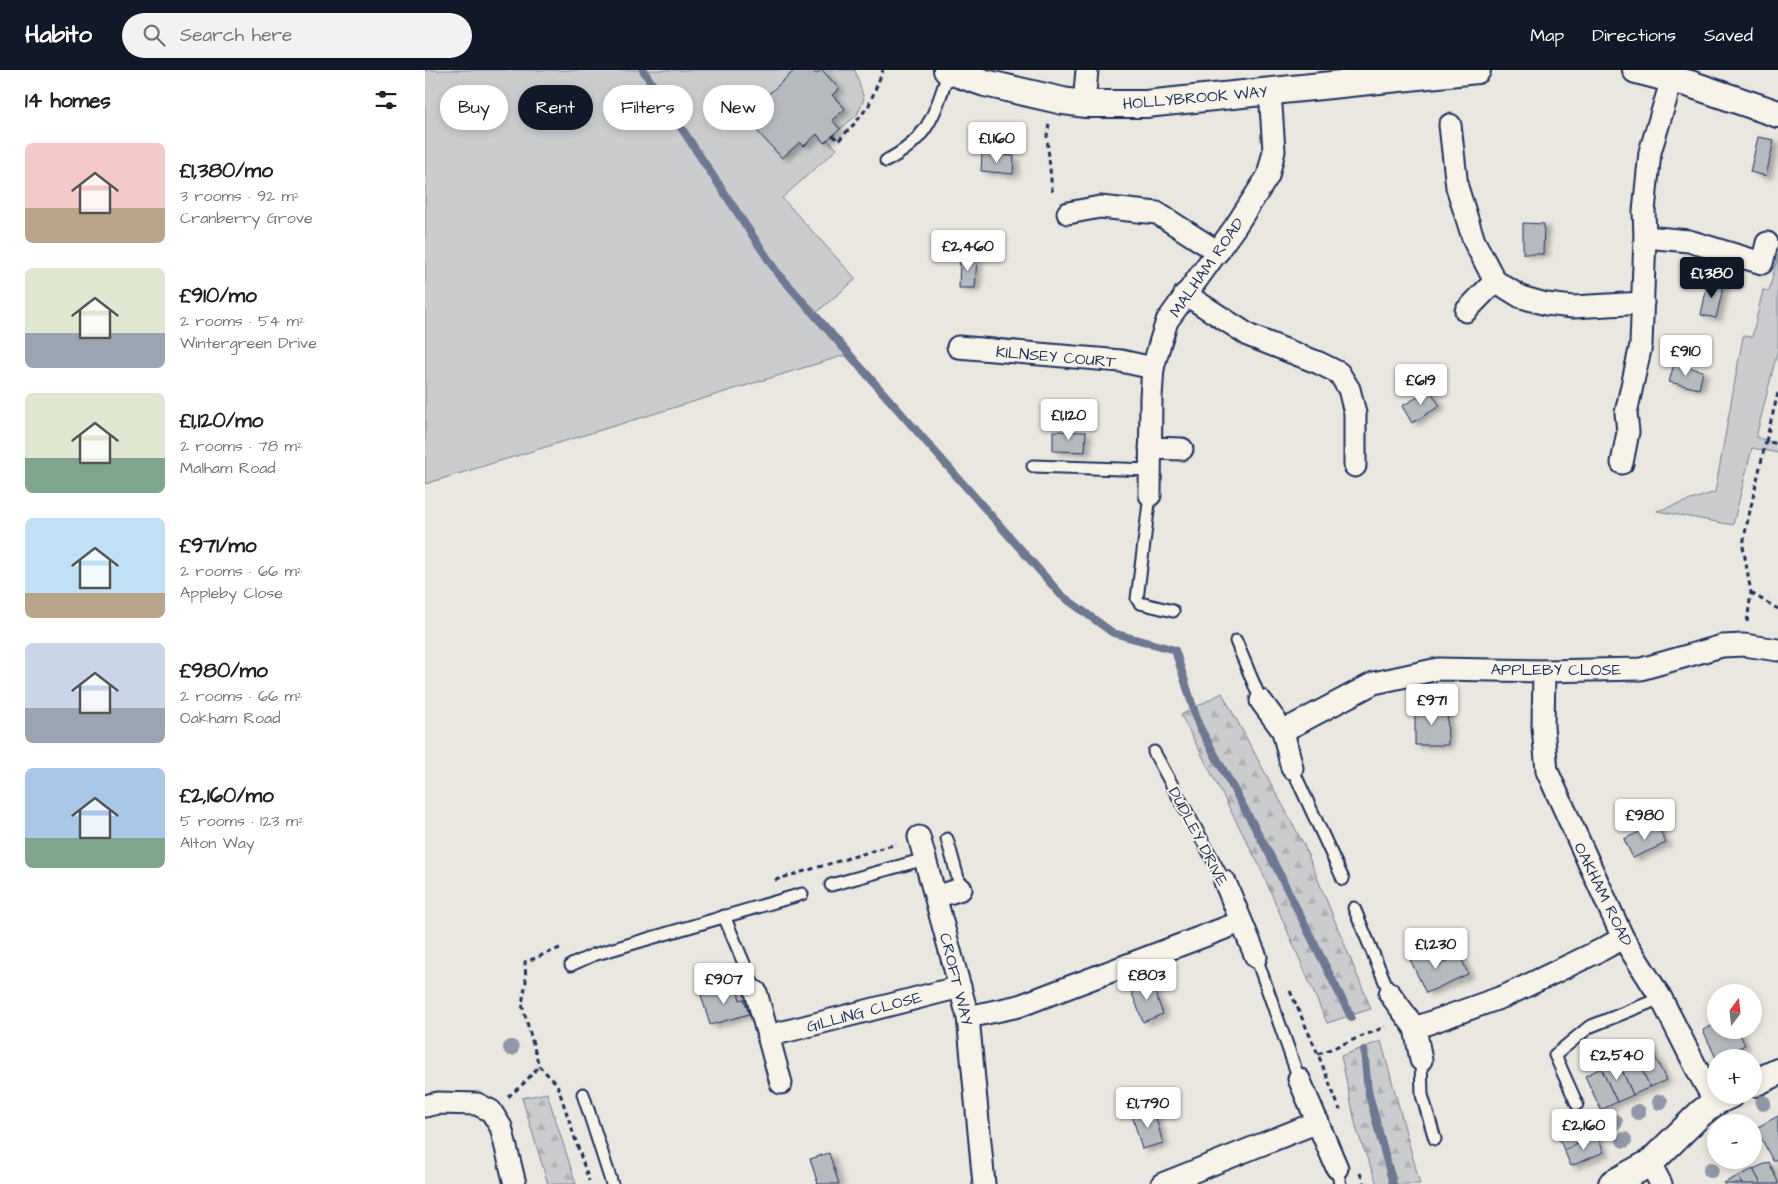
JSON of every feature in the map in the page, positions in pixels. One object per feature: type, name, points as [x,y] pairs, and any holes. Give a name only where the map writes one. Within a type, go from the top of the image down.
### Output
[{"type":"street","name":"HOLLYBROOK WAY","points":[[948,70],[985,83],[1053,99],[1084,104],[1146,104],[1477,70]]},
{"type":"street","points":[[1084,104],[1087,70]]},
{"type":"street","points":[[1636,70],[1685,78],[1778,114]]},
{"type":"street","points":[[1622,463],[1628,432],[1626,413],[1641,345],[1645,237],[1644,211],[1650,152],[1685,78]]},
{"type":"street","name":"MALHAM ROAD","points":[[1150,495],[1153,368],[1167,321],[1185,294],[1218,252],[1268,176],[1274,151],[1270,91]]},
{"type":"street","points":[[1449,125],[1457,187],[1474,241],[1495,282],[1521,297],[1546,304],[1573,307],[1643,303]]},
{"type":"street","points":[[1068,213],[1100,207],[1157,213],[1218,252]]},
{"type":"street","points":[[1645,237],[1689,241],[1762,263],[1767,243]]},
{"type":"street","points":[[1466,311],[1495,282]]},
{"type":"street","points":[[1185,294],[1250,336],[1339,373],[1349,389],[1355,413],[1355,466]]},
{"type":"street","name":"KILNSEY COURT","points":[[958,347],[1121,361],[1153,368]]},
{"type":"street","points":[[1150,448],[1182,448]]},
{"type":"street","name":"APPLEBY CLOSE","points":[[1283,731],[1374,683],[1438,669],[1544,671],[1641,669],[1722,646],[1744,645],[1778,650]]},
{"type":"street","name":"OAKHAM ROAD","points":[[1544,671],[1543,727],[1547,771],[1623,938],[1661,998],[1700,1075],[1707,1082]]},
{"type":"street","points":[[1261,701],[1283,731],[1292,768]]},
{"type":"street","name":"CROFT WAY","points":[[919,837],[968,1016],[984,1184]]},
{"type":"street","name":"DUDLEY DRIVE","points":[[1225,882],[1255,957]]},
{"type":"street","points":[[936,897],[961,889]]},
{"type":"street","points":[[968,1016],[1019,1006],[1241,922]]},
{"type":"street","points":[[1412,1022],[1505,996],[1623,938]]},
{"type":"street","name":"GILLING CLOSE","points":[[769,1036],[960,987]]},
{"type":"street","points":[[756,992],[781,1083]]},
{"type":"street","points":[[1390,994],[1412,1022],[1421,1060]]},
{"type":"street","points":[[1762,1080],[1778,1072]]},
{"type":"street","points":[[1299,1079],[1339,1176]]},
{"type":"street","points":[[425,1106],[477,1104],[491,1111],[501,1126],[515,1184]]},
{"type":"street","points":[[1612,1184],[1656,1173],[1682,1130],[1715,1104]]},
{"type":"street","points":[[1162,1184],[1318,1122]]},
{"type":"lane","points":[[886,161],[900,154],[921,136],[934,116],[948,70]]},
{"type":"lane","points":[[1033,466],[1150,470]]},
{"type":"lane","points":[[1150,495],[1137,599],[1140,603],[1173,611]]},
{"type":"lane","points":[[1235,641],[1261,701]]},
{"type":"lane","name":"DUDLEY DRIVE","points":[[1154,752],[1225,882]]},
{"type":"lane","points":[[1292,768],[1343,879]]},
{"type":"lane","points":[[947,838],[961,889]]},
{"type":"lane","points":[[831,885],[925,859]]},
{"type":"lane","points":[[571,964],[724,916],[802,894]]},
{"type":"lane","points":[[1354,908],[1390,994]]},
{"type":"lane","points":[[724,916],[756,992]]},
{"type":"lane","name":"DUDLEY DRIVE","points":[[1255,957],[1299,1079]]},
{"type":"lane","points":[[1577,1104],[1555,1055],[1589,1027],[1661,998]]},
{"type":"lane","points":[[1421,1060],[1422,1095],[1435,1139]]},
{"type":"lane","points":[[583,1094],[612,1184]]},
{"type":"path","points":[[833,135],[838,141],[856,122],[869,105],[883,70]]},
{"type":"path","points":[[1053,99],[1047,136],[1052,190],[1068,213]]},
{"type":"path","points":[[1744,645],[1751,593],[1743,546],[1745,528],[1778,393]]},
{"type":"path","points":[[1765,441],[1778,444]]},
{"type":"path","points":[[1751,593],[1778,609]]},
{"type":"path","points":[[1318,1054],[1412,1022]]},
{"type":"path","points":[[491,1111],[524,1083],[539,1066]]},
{"type":"path","points":[[557,1084],[590,1184]]},
{"type":"green space","points":[[425,70],[795,70],[774,89],[774,85],[703,85],[703,130],[757,130],[782,158],[800,142],[804,146],[817,134],[824,143],[828,140],[837,149],[782,198],[856,279],[817,312],[852,353],[425,484]]},
{"type":"green space","points":[[822,70],[855,70],[864,99],[857,115],[840,129],[832,120],[845,108],[832,95],[839,89]]},
{"type":"green space","points":[[1778,255],[1778,349],[1756,437],[1778,444],[1778,453],[1752,448],[1733,525],[1657,511],[1715,492],[1743,336],[1752,337],[1763,290],[1769,291]]},
{"type":"green space","points":[[1222,693],[1303,843],[1371,1009],[1327,1023],[1259,865],[1181,715]]},
{"type":"green space","points":[[1381,1041],[1420,1184],[1377,1184],[1357,1131],[1341,1056]]},
{"type":"green space","points":[[547,1093],[576,1184],[548,1184],[522,1098]]},
{"type":"building","points":[[795,70],[812,70],[816,74],[822,70],[839,89],[832,95],[845,109],[832,120],[840,129],[824,143],[817,134],[804,146],[800,142],[782,158],[756,130],[774,130],[774,89]]},
{"type":"building","points":[[1758,137],[1774,140],[1766,176],[1750,172]]},
{"type":"building","points":[[982,153],[1014,156],[1013,174],[981,171]]},
{"type":"building","points":[[1523,223],[1544,224],[1543,254],[1523,254]]},
{"type":"building","points":[[960,256],[977,256],[975,288],[959,288]]},
{"type":"building","points":[[1708,281],[1724,284],[1716,318],[1701,315]]},
{"type":"building","points":[[1674,364],[1703,371],[1699,389],[1669,382]]},
{"type":"building","points":[[1430,390],[1440,406],[1412,423],[1402,406]]},
{"type":"building","points":[[1053,431],[1086,432],[1085,452],[1053,451]]},
{"type":"building","points":[[1432,704],[1447,704],[1448,745],[1415,745],[1415,711],[1432,710]]},
{"type":"building","points":[[1657,824],[1666,843],[1633,858],[1624,839]]},
{"type":"building","points":[[1428,946],[1437,966],[1460,955],[1468,974],[1426,993],[1408,955]]},
{"type":"building","points":[[1151,981],[1163,1014],[1143,1022],[1130,988]]},
{"type":"building","points":[[736,985],[740,1000],[744,999],[749,1014],[710,1025],[701,995]]},
{"type":"building","points":[[1707,1028],[1707,1039],[1703,1030]]},
{"type":"building","points":[[1707,1039],[1742,1039],[1745,1045],[1736,1049],[1712,1049]]},
{"type":"building","points":[[1650,1046],[1666,1080],[1650,1087],[1634,1053]]},
{"type":"building","points":[[1634,1053],[1650,1087],[1633,1095],[1618,1061]]},
{"type":"building","points":[[1618,1061],[1633,1095],[1617,1102],[1601,1068]]},
{"type":"building","points":[[1601,1068],[1617,1102],[1601,1110],[1585,1076]]},
{"type":"building","points":[[1153,1108],[1163,1143],[1142,1149],[1132,1115]]},
{"type":"building","points":[[1778,1116],[1778,1158],[1773,1161],[1762,1140],[1762,1125]]},
{"type":"building","points":[[1591,1123],[1597,1136],[1564,1150],[1558,1136]]},
{"type":"building","points":[[1597,1136],[1604,1152],[1571,1166],[1564,1150]]},
{"type":"building","points":[[829,1153],[839,1184],[818,1184],[810,1159]]},
{"type":"building","points":[[1769,1162],[1778,1184],[1761,1184],[1753,1169],[1762,1169],[1762,1165]]},
{"type":"building","points":[[1753,1169],[1761,1184],[1742,1184],[1738,1176]]},
{"type":"building","points":[[1738,1176],[1742,1184],[1724,1184],[1724,1183]]},
{"type":"waterway","points":[[643,70],[776,271],[1061,595],[1113,633],[1175,650],[1199,726],[1270,855],[1351,1017]]},
{"type":"waterway","points":[[1364,1050],[1368,1091],[1393,1184]]}]
